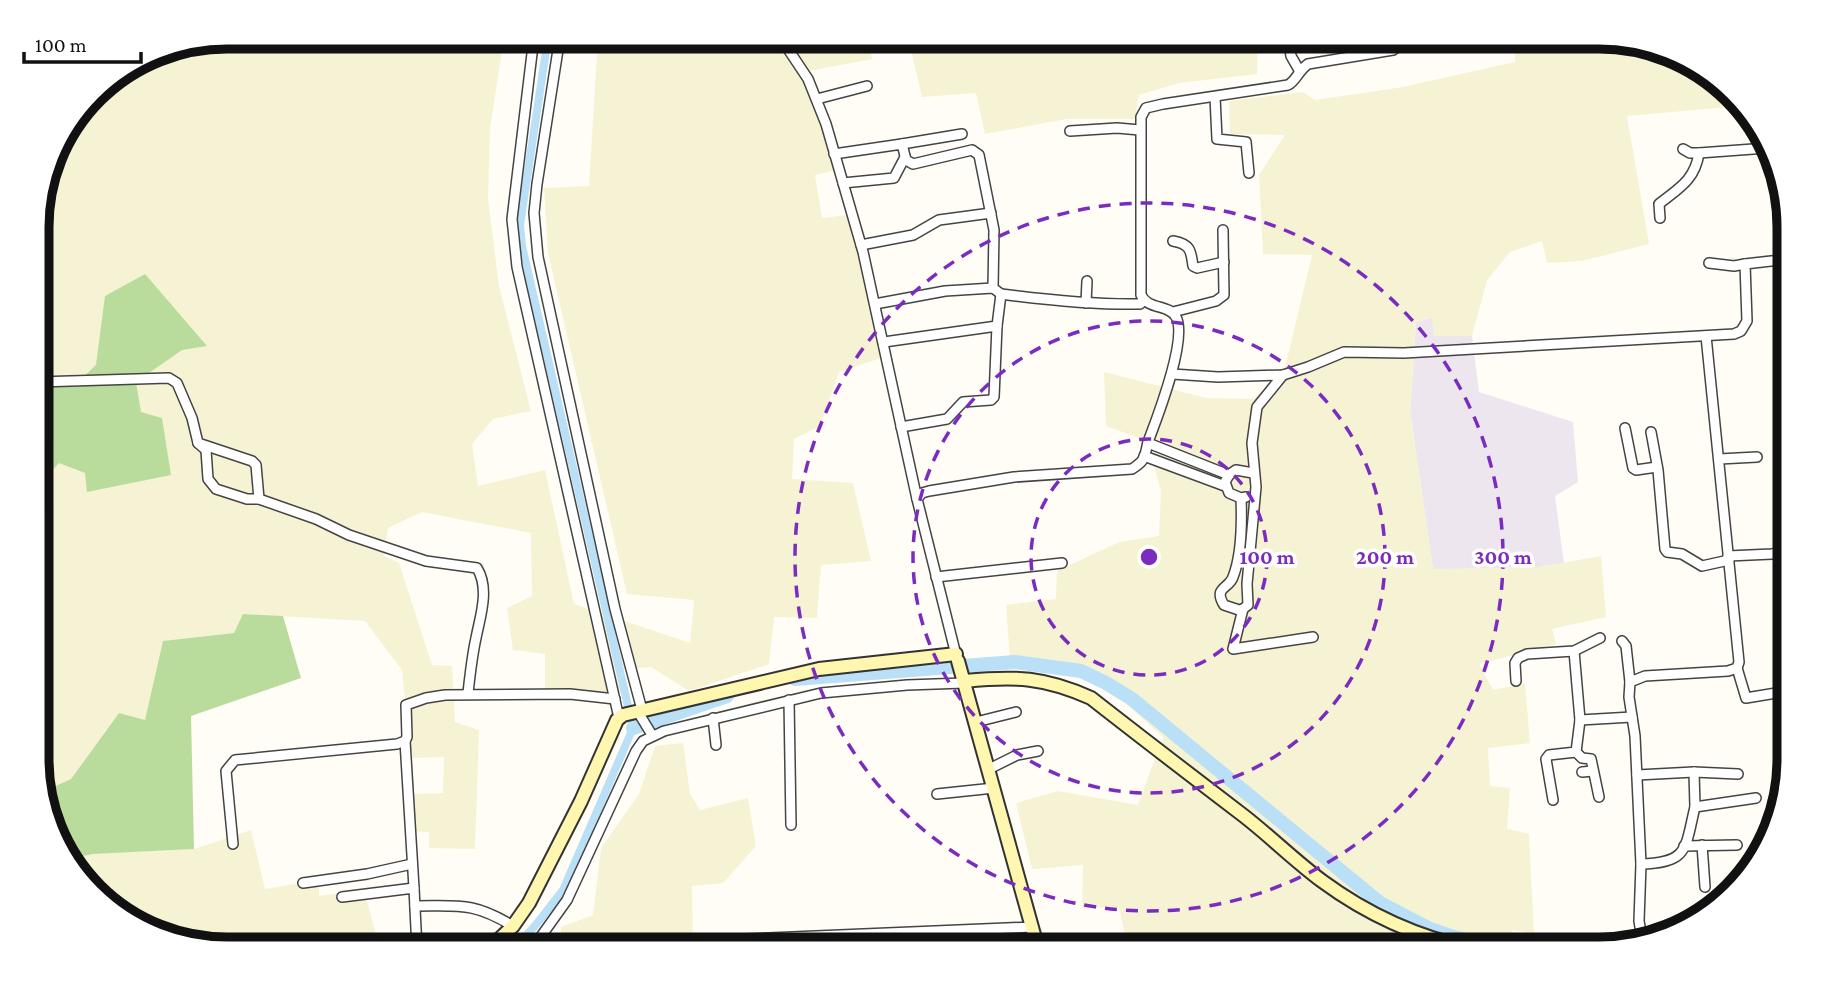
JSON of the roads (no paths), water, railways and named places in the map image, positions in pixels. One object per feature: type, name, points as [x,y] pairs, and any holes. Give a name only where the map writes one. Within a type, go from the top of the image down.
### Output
[{"type":"main road","points":[[502,937],[529,903],[633,714],[819,669],[957,657],[1035,937]]},
{"type":"main road","points":[[964,680],[1028,678],[1066,687],[1091,698],[1323,881],[1373,914],[1424,937]]},
{"type":"street","points":[[533,49],[512,219],[517,267],[615,699]]},
{"type":"street","points":[[558,49],[537,184],[534,213],[536,244],[545,296],[615,609],[633,714]]},
{"type":"street","points":[[788,49],[808,79],[817,99],[861,245],[917,499],[957,657]]},
{"type":"street","points":[[1290,49],[1299,70]]},
{"type":"street","points":[[1223,230],[1224,295],[1221,299],[1173,312],[1150,305],[1144,300],[1140,289],[1140,117],[1146,108],[1163,103],[1288,85],[1293,82],[1299,70],[1308,64],[1394,49]]},
{"type":"street","points":[[817,99],[867,86]]},
{"type":"street","points":[[1215,97],[1217,139],[1246,142],[1249,173]]},
{"type":"street","points":[[1070,131],[1117,128],[1140,131]]},
{"type":"street","points":[[834,154],[962,134]]},
{"type":"street","points":[[901,427],[947,419],[962,402],[991,400],[994,397],[997,326],[994,230],[976,152],[972,150],[913,164],[905,157],[902,144]]},
{"type":"street","points":[[1683,149],[1690,153],[1699,153],[1759,149]]},
{"type":"street","points":[[1660,218],[1659,204],[1691,178],[1699,153]]},
{"type":"street","points":[[843,183],[894,178],[905,157]]},
{"type":"street","points":[[861,245],[913,236],[939,220],[991,213]]},
{"type":"street","points":[[1173,241],[1186,243],[1191,248],[1193,266],[1197,268],[1224,262]]},
{"type":"street","points":[[1709,263],[1734,266],[1777,260]]},
{"type":"street","points":[[1172,374],[1218,377],[1283,375],[1308,368],[1344,352],[1404,353],[1734,334],[1745,327],[1745,264]]},
{"type":"street","points":[[1086,303],[1087,281]]},
{"type":"street","points":[[875,304],[945,291],[997,291],[1086,303],[1140,304],[1144,300]]},
{"type":"street","points":[[917,499],[922,493],[979,481],[1132,469],[1144,456],[1172,374],[1178,329],[1178,320],[1173,312]]},
{"type":"street","points":[[884,342],[997,326]]},
{"type":"street","points":[[1706,336],[1740,662],[1737,668],[1745,698],[1777,693]]},
{"type":"street","points":[[1283,375],[1257,407],[1252,443],[1256,482],[1247,584],[1248,605],[1243,609],[1233,649],[1313,637]]},
{"type":"street","points":[[49,382],[169,378],[177,383],[192,418],[198,443],[206,450],[207,474],[212,486],[247,499],[259,499],[316,519],[349,535],[426,561],[477,568],[482,579],[482,612],[468,693]]},
{"type":"street","points":[[1625,428],[1633,468],[1636,470],[1657,467]]},
{"type":"street","points":[[1651,432],[1667,552],[1682,554],[1702,566],[1729,558],[1777,553]]},
{"type":"street","points":[[198,443],[252,461],[256,465],[259,499]]},
{"type":"street","points":[[1148,443],[1229,475]]},
{"type":"street","points":[[1144,456],[1225,486],[1229,493],[1241,498],[1254,494]]},
{"type":"street","points":[[1719,459],[1757,457]]},
{"type":"street","points":[[1225,486],[1229,475],[1236,470],[1254,473]]},
{"type":"street","points":[[1241,498],[1239,555],[1232,581],[1222,589],[1221,599],[1231,608],[1243,609]]},
{"type":"street","points":[[936,577],[1062,563]]},
{"type":"street","points":[[1232,581],[1247,584]]},
{"type":"street","points":[[1516,681],[1515,663],[1518,658],[1527,654],[1574,651],[1600,638]]},
{"type":"street","points":[[1622,641],[1626,646],[1637,775],[1641,932]]},
{"type":"street","points":[[1574,651],[1580,720],[1576,752],[1581,758],[1591,759],[1598,797]]},
{"type":"street","points":[[1630,682],[1645,676],[1728,671],[1737,668]]},
{"type":"street","points":[[541,937],[567,900],[636,751],[651,733],[821,693],[964,680]]},
{"type":"street","points":[[417,937],[405,741],[408,729],[406,705],[409,702],[468,693],[512,696],[570,694],[615,699],[651,733]]},
{"type":"street","points":[[789,701],[791,825]]},
{"type":"street","points":[[976,722],[1016,712]]},
{"type":"street","points":[[1580,720],[1632,717]]},
{"type":"street","points":[[713,718],[716,745]]},
{"type":"street","points":[[233,844],[226,771],[235,760],[375,748],[405,741]]},
{"type":"street","points":[[989,769],[1017,755],[1038,751]]},
{"type":"street","points":[[1553,800],[1547,756],[1576,752]]},
{"type":"street","points":[[1582,772],[1593,771]]},
{"type":"street","points":[[1637,775],[1694,772],[1738,774]]},
{"type":"street","points":[[1641,864],[1669,863],[1684,846],[1695,807],[1694,772]]},
{"type":"street","points":[[937,794],[994,788]]},
{"type":"street","points":[[1695,807],[1756,798]]},
{"type":"street","points":[[1702,845],[1704,887]]},
{"type":"street","points":[[1684,846],[1737,845]]},
{"type":"street","points":[[303,883],[367,874],[412,864]]},
{"type":"street","points":[[342,897],[414,888]]},
{"type":"street","points":[[415,906],[466,906],[480,909],[513,926]]},
{"type":"street","points":[[799,937],[1033,928]]},
{"type":"street","points":[[950,931],[950,937]]},
{"type":"waterway","points":[[524,937],[563,890],[633,728],[522,246],[520,225],[546,49]]},
{"type":"waterway","points":[[795,679],[1015,662],[1081,671],[1132,699],[1380,903],[1428,928],[1454,937]]},
{"type":"waterway","points":[[633,728],[727,696]]}]
